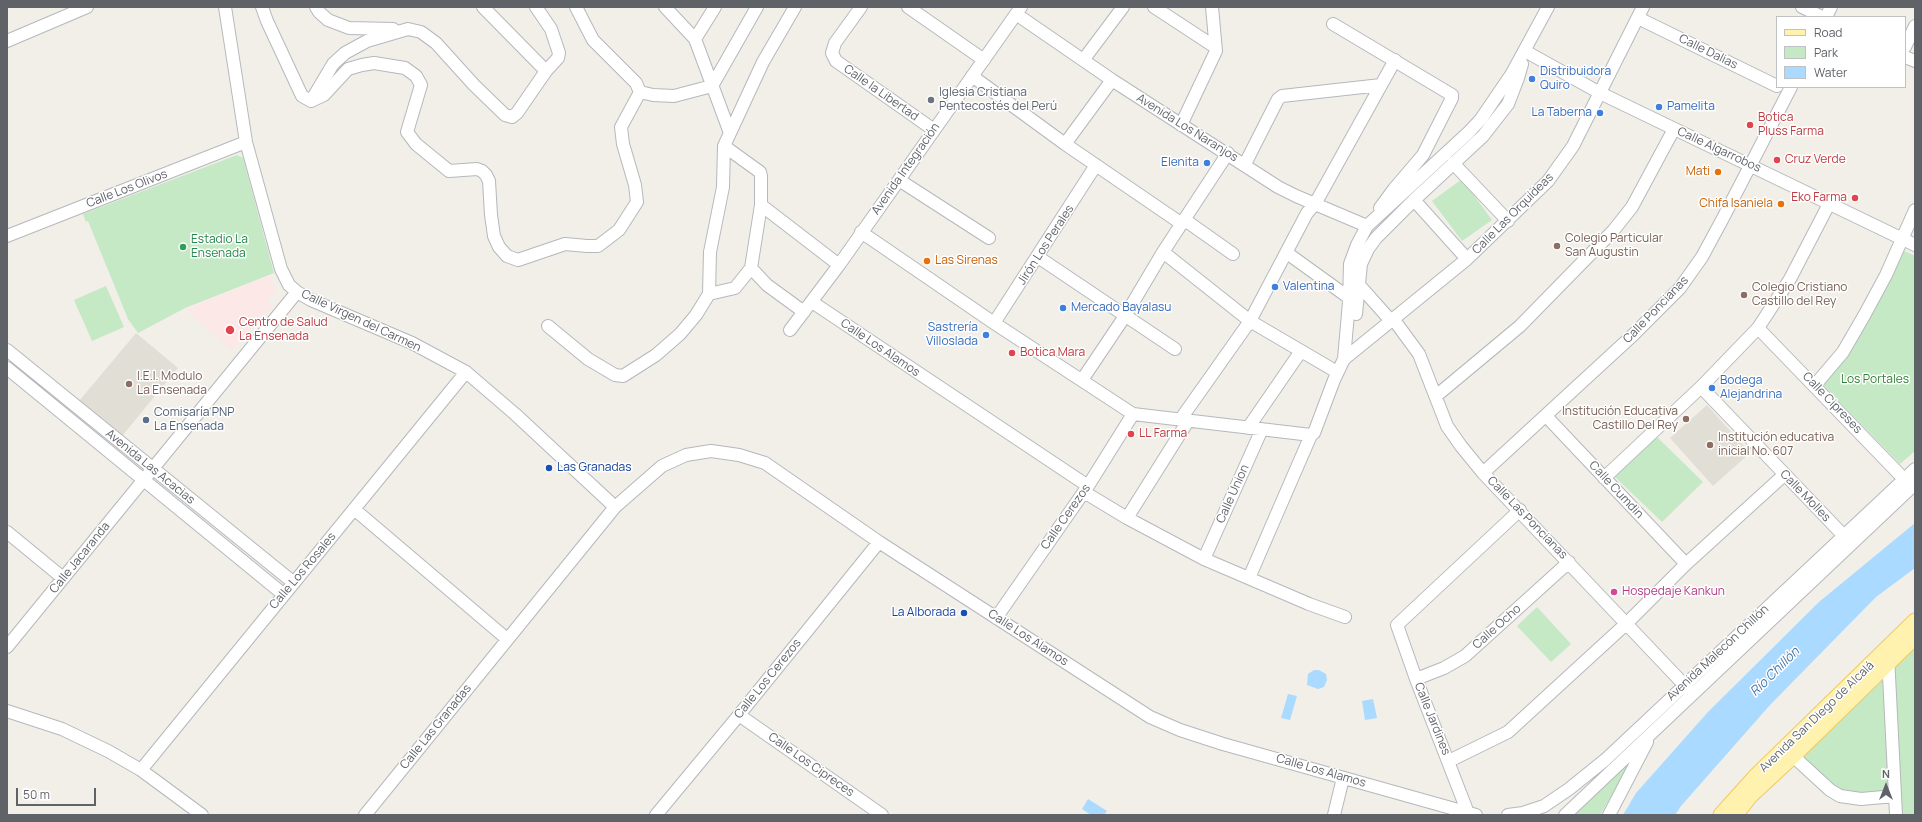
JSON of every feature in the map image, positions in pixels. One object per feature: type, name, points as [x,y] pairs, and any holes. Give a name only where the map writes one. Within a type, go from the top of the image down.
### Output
[{"type":"main road","name":"Avenida San Diego de Alcalá","points":[[1721,815],[1757,774],[1915,621]]},
{"type":"main road","name":"Avenida San Diego de Alcalá","points":[[1735,815],[1750,796],[1915,637]]},
{"type":"street","points":[[7,41],[87,7]]},
{"type":"street","name":"Calle Virgen del Carmen","points":[[226,7],[246,142],[282,269],[289,284],[297,292],[412,343],[466,372],[515,414],[616,507]]},
{"type":"street","points":[[262,7],[302,96],[311,101]]},
{"type":"street","points":[[316,7],[328,20],[349,28],[408,28],[421,32],[436,43],[474,85],[505,114],[512,117],[517,113],[546,71],[558,58],[559,53],[551,28],[536,7]]},
{"type":"street","points":[[483,7],[546,71]]},
{"type":"street","points":[[576,7],[593,40],[636,83],[640,92]]},
{"type":"street","points":[[665,7],[695,39],[730,133]]},
{"type":"street","points":[[695,39],[715,7]]},
{"type":"street","points":[[640,92],[654,95],[674,96],[712,86],[757,7]]},
{"type":"street","points":[[548,326],[588,359],[615,375],[623,376],[656,355],[680,334],[696,315],[709,294],[710,252],[723,188],[724,146],[763,62],[795,7]]},
{"type":"street","name":"Calle la Libertad","points":[[861,7],[835,43],[832,53],[836,61],[934,130]]},
{"type":"street","points":[[908,7],[984,60]]},
{"type":"street","points":[[1084,59],[1123,7]]},
{"type":"street","points":[[1154,7],[1215,47]]},
{"type":"street","points":[[1181,125],[1216,51],[1212,7]]},
{"type":"street","points":[[1368,225],[1477,123],[1494,102],[1525,51],[1548,7]]},
{"type":"street","points":[[1802,7],[1820,16]]},
{"type":"street","points":[[1826,16],[1831,7]]},
{"type":"street","name":"Avenida Integración","points":[[790,330],[839,265],[1019,10]]},
{"type":"street","name":"Avenida Los Naranjos","points":[[1019,10],[1112,80],[1181,125],[1245,164],[1278,187],[1315,204],[1368,225]]},
{"type":"street","name":"Calle Dalias","points":[[1641,12],[1776,84]]},
{"type":"street","name":"Calle Las Orquídeas","points":[[1349,355],[1393,321],[1467,259],[1548,181],[1573,146],[1641,12]]},
{"type":"street","points":[[1333,24],[1450,93],[1452,98],[1423,155],[1394,189],[1368,225],[1352,258],[1348,297],[1349,355]]},
{"type":"street","points":[[1906,45],[1915,26]]},
{"type":"street","points":[[311,101],[333,64],[345,53],[366,41],[408,28]]},
{"type":"street","points":[[1249,578],[1311,435],[1314,433],[1337,372],[1349,355],[1361,264],[1368,249],[1376,238],[1414,200],[1483,136],[1508,104],[1518,78],[1525,51]]},
{"type":"street","name":"Calle Algarrobos","points":[[1525,51],[1600,94],[1674,128],[1915,245]]},
{"type":"street","points":[[1127,518],[1184,421],[1250,321],[1307,213],[1315,204],[1382,85],[1394,60]]},
{"type":"street","points":[[311,101],[324,95],[348,69],[362,65],[374,63],[405,68],[416,76],[421,85],[407,127],[407,132],[410,138],[449,171],[477,169],[486,175],[489,182],[494,236],[499,247],[507,256],[518,260],[565,244],[598,246],[619,230],[637,202],[634,179],[623,144],[621,127],[640,92]]},
{"type":"street","points":[[972,76],[1065,144],[1234,254]]},
{"type":"street","points":[[1065,144],[1112,80]]},
{"type":"street","points":[[1245,164],[1278,99],[1282,96],[1382,85]]},
{"type":"street","name":"Calle Poncianas","points":[[1483,473],[1633,335],[1680,288],[1702,257],[1751,165],[1784,88]]},
{"type":"street","points":[[1436,396],[1520,326],[1613,231],[1632,207],[1674,128]]},
{"type":"street","name":"Calle Los Olivos","points":[[7,236],[246,142]]},
{"type":"street","points":[[709,294],[735,288],[751,268],[761,205],[761,174],[724,146]]},
{"type":"street","points":[[1082,380],[1125,316],[1163,252],[1228,154]]},
{"type":"street","points":[[1453,163],[1508,221]]},
{"type":"street","name":"Jirón Los Perales","points":[[994,323],[1096,165]]},
{"type":"street","points":[[899,180],[989,238]]},
{"type":"street","points":[[1414,200],[1467,259]]},
{"type":"street","points":[[1604,478],[1701,387],[1758,328],[1790,279],[1829,204]]},
{"type":"street","points":[[761,205],[839,265]]},
{"type":"street","points":[[1815,385],[1843,352],[1865,314],[1886,275],[1901,238],[1915,210]]},
{"type":"street","points":[[861,232],[994,323],[1133,414],[1311,435]]},
{"type":"street","points":[[1163,252],[1250,321],[1337,372]]},
{"type":"street","points":[[1287,253],[1348,297]]},
{"type":"street","points":[[1038,256],[1175,349]]},
{"type":"street","points":[[751,268],[767,285],[804,312]]},
{"type":"street","name":"Calle Las Poncianas","points":[[1359,285],[1393,321],[1420,354],[1447,426],[1483,473],[1520,510],[1693,694]]},
{"type":"street","name":"Calle Jacaranda","points":[[7,647],[297,292]]},
{"type":"street","name":"Calle Los Alamos","points":[[812,302],[1127,518],[1204,559],[1309,604],[1345,617]]},
{"type":"street","name":"Calle Cipreses","points":[[1758,328],[1910,481]]},
{"type":"street","name":"Avenida Las Acacias","points":[[7,350],[294,583]]},
{"type":"street","points":[[1248,428],[1301,351]]},
{"type":"street","name":"Avenida Las Acacias","points":[[7,368],[143,481],[283,594]]},
{"type":"street","name":"Calle Los Rosales","points":[[141,770],[283,594],[294,583],[466,372]]},
{"type":"street","name":"Calle Molles","points":[[1701,387],[1844,536]]},
{"type":"street","name":"Calle Cerezos","points":[[996,618],[1086,489],[1133,414]]},
{"type":"street","name":"Calle Cumdin","points":[[1546,416],[1686,564]]},
{"type":"street","name":"Calle Union","points":[[1204,559],[1262,429]]},
{"type":"street","name":"Calle Los Alamos","points":[[616,507],[662,466],[686,455],[711,451],[739,455],[765,463],[879,542],[1150,717],[1180,730],[1223,744],[1472,814]]},
{"type":"street","name":"Avenida Malecón Chillón","points":[[1565,815],[1693,694],[1910,481],[1915,469]]},
{"type":"street","points":[[1449,761],[1508,732],[1627,623],[1686,564],[1784,475]]},
{"type":"street","name":"Avenida Malecón Chillón","points":[[1508,815],[1523,813],[1544,806],[1569,789],[1605,760],[1684,684],[1844,536],[1910,481]]},
{"type":"street","name":"Calle Las Granadas","points":[[365,815],[616,507]]},
{"type":"street","points":[[354,509],[507,640]]},
{"type":"street","name":"Calle Jardines","points":[[1472,814],[1416,679],[1397,625],[1520,510]]},
{"type":"street","points":[[7,532],[63,578]]},
{"type":"street","name":"Calle Los Cerezos","points":[[656,815],[879,542]]},
{"type":"street","name":"Calle Ocho","points":[[1416,679],[1444,668],[1465,656],[1569,562]]},
{"type":"street","points":[[1888,648],[1896,815]]},
{"type":"street","points":[[7,711],[80,737],[141,770],[202,815]]},
{"type":"street","name":"Calle Los Cipreces","points":[[739,715],[882,815]]},
{"type":"street","points":[[1609,815],[1653,732]]},
{"type":"street","points":[[1793,756],[1830,790],[1840,796],[1861,799],[1894,796]]},
{"type":"street","points":[[1334,815],[1343,778]]},
{"type":"shaded area","name":"Centro de Salud La Ensenada","points":[[271,275],[276,292],[267,301],[272,305],[232,351],[186,309]]},
{"type":"shaded area","name":"I.E.I. Modulo La Ensenada","points":[[136,333],[178,368],[122,436],[79,401]]},
{"type":"shaded area","name":"Institución educativa inicial No. 607","points":[[1707,405],[1750,453],[1713,486],[1670,438]]},
{"type":"green space","name":"Estadio La Ensenada","points":[[237,155],[243,158],[274,273],[185,308],[138,333],[128,319],[88,221],[86,222],[83,214]]},
{"type":"green space","points":[[1462,179],[1492,220],[1462,241],[1432,201]]},
{"type":"green space","name":"Los Portales","points":[[1902,250],[1915,256],[1915,451],[1900,464],[1822,384]]},
{"type":"green space","points":[[106,286],[124,327],[92,341],[74,300]]},
{"type":"green space","points":[[1656,436],[1703,482],[1662,522],[1615,477]]},
{"type":"green space","points":[[1537,607],[1571,644],[1551,662],[1517,626]]},
{"type":"green space","points":[[1915,643],[1915,815],[1901,815],[1892,665]]},
{"type":"green space","points":[[1885,672],[1891,792],[1842,793],[1799,757]]},
{"type":"green space","points":[[1633,759],[1600,815],[1570,815]]},
{"type":"water","name":"Río Chillón","points":[[1915,523],[1915,568],[1876,597],[1770,705],[1681,806],[1675,815],[1623,815],[1636,793],[1708,712],[1819,602]]},
{"type":"water","points":[[1314,670],[1319,670],[1326,674],[1327,680],[1324,687],[1318,689],[1307,685],[1308,674]]},
{"type":"water","points":[[1288,694],[1297,696],[1290,720],[1281,718]]},
{"type":"water","points":[[1373,699],[1377,718],[1365,720],[1362,701]]},
{"type":"water","points":[[1088,799],[1107,811],[1104,815],[1091,815],[1082,809]]},
{"type":"place","name":"Distribuidora Quiro","points":[[1532,79]]},
{"type":"place","name":"Iglesia Cristiana Pentecostés del Perú","points":[[931,100]]},
{"type":"place","name":"Pamelita","points":[[1659,107]]},
{"type":"place","name":"La Taberna","points":[[1600,113]]},
{"type":"place","name":"Botica Pluss Farma","points":[[1750,125]]},
{"type":"place","name":"Cruz Verde","points":[[1777,160]]},
{"type":"place","name":"Elenita","points":[[1207,163]]},
{"type":"place","name":"Mati","points":[[1718,172]]},
{"type":"place","name":"Eko Farma","points":[[1855,198]]},
{"type":"place","name":"Chifa Isaniela","points":[[1781,204]]},
{"type":"place","name":"Colegio Particular San Augustin","points":[[1557,246]]},
{"type":"place","name":"Estadio La Ensenada","points":[[183,247]]},
{"type":"place","name":"Las Sirenas","points":[[927,261]]},
{"type":"place","name":"Valentina","points":[[1275,287]]},
{"type":"place","name":"Colegio Cristiano Castillo del Rey","points":[[1744,295]]},
{"type":"place","name":"Mercado Bayalasu","points":[[1063,308]]},
{"type":"place","name":"Centro de Salud La Ensenada","points":[[230,330]]},
{"type":"place","name":"Sastrería Villoslada","points":[[986,335]]},
{"type":"place","name":"Botica Mara","points":[[1012,353]]},
{"type":"place","name":"I.E.I. Modulo La Ensenada","points":[[129,384]]},
{"type":"place","name":"Bodega Alejandrina","points":[[1712,388]]},
{"type":"place","name":"Institución Educativa Castillo Del Rey","points":[[1686,419]]},
{"type":"place","name":"Comisaría PNP La Ensenada","points":[[146,420]]},
{"type":"place","name":"LL Farma","points":[[1131,434]]},
{"type":"place","name":"Institución educativa inicial No. 607","points":[[1710,445]]},
{"type":"place","name":"Las Granadas","points":[[549,468]]},
{"type":"place","name":"Hospedaje Kankun","points":[[1614,592]]},
{"type":"place","name":"La Alborada","points":[[964,613]]}]
